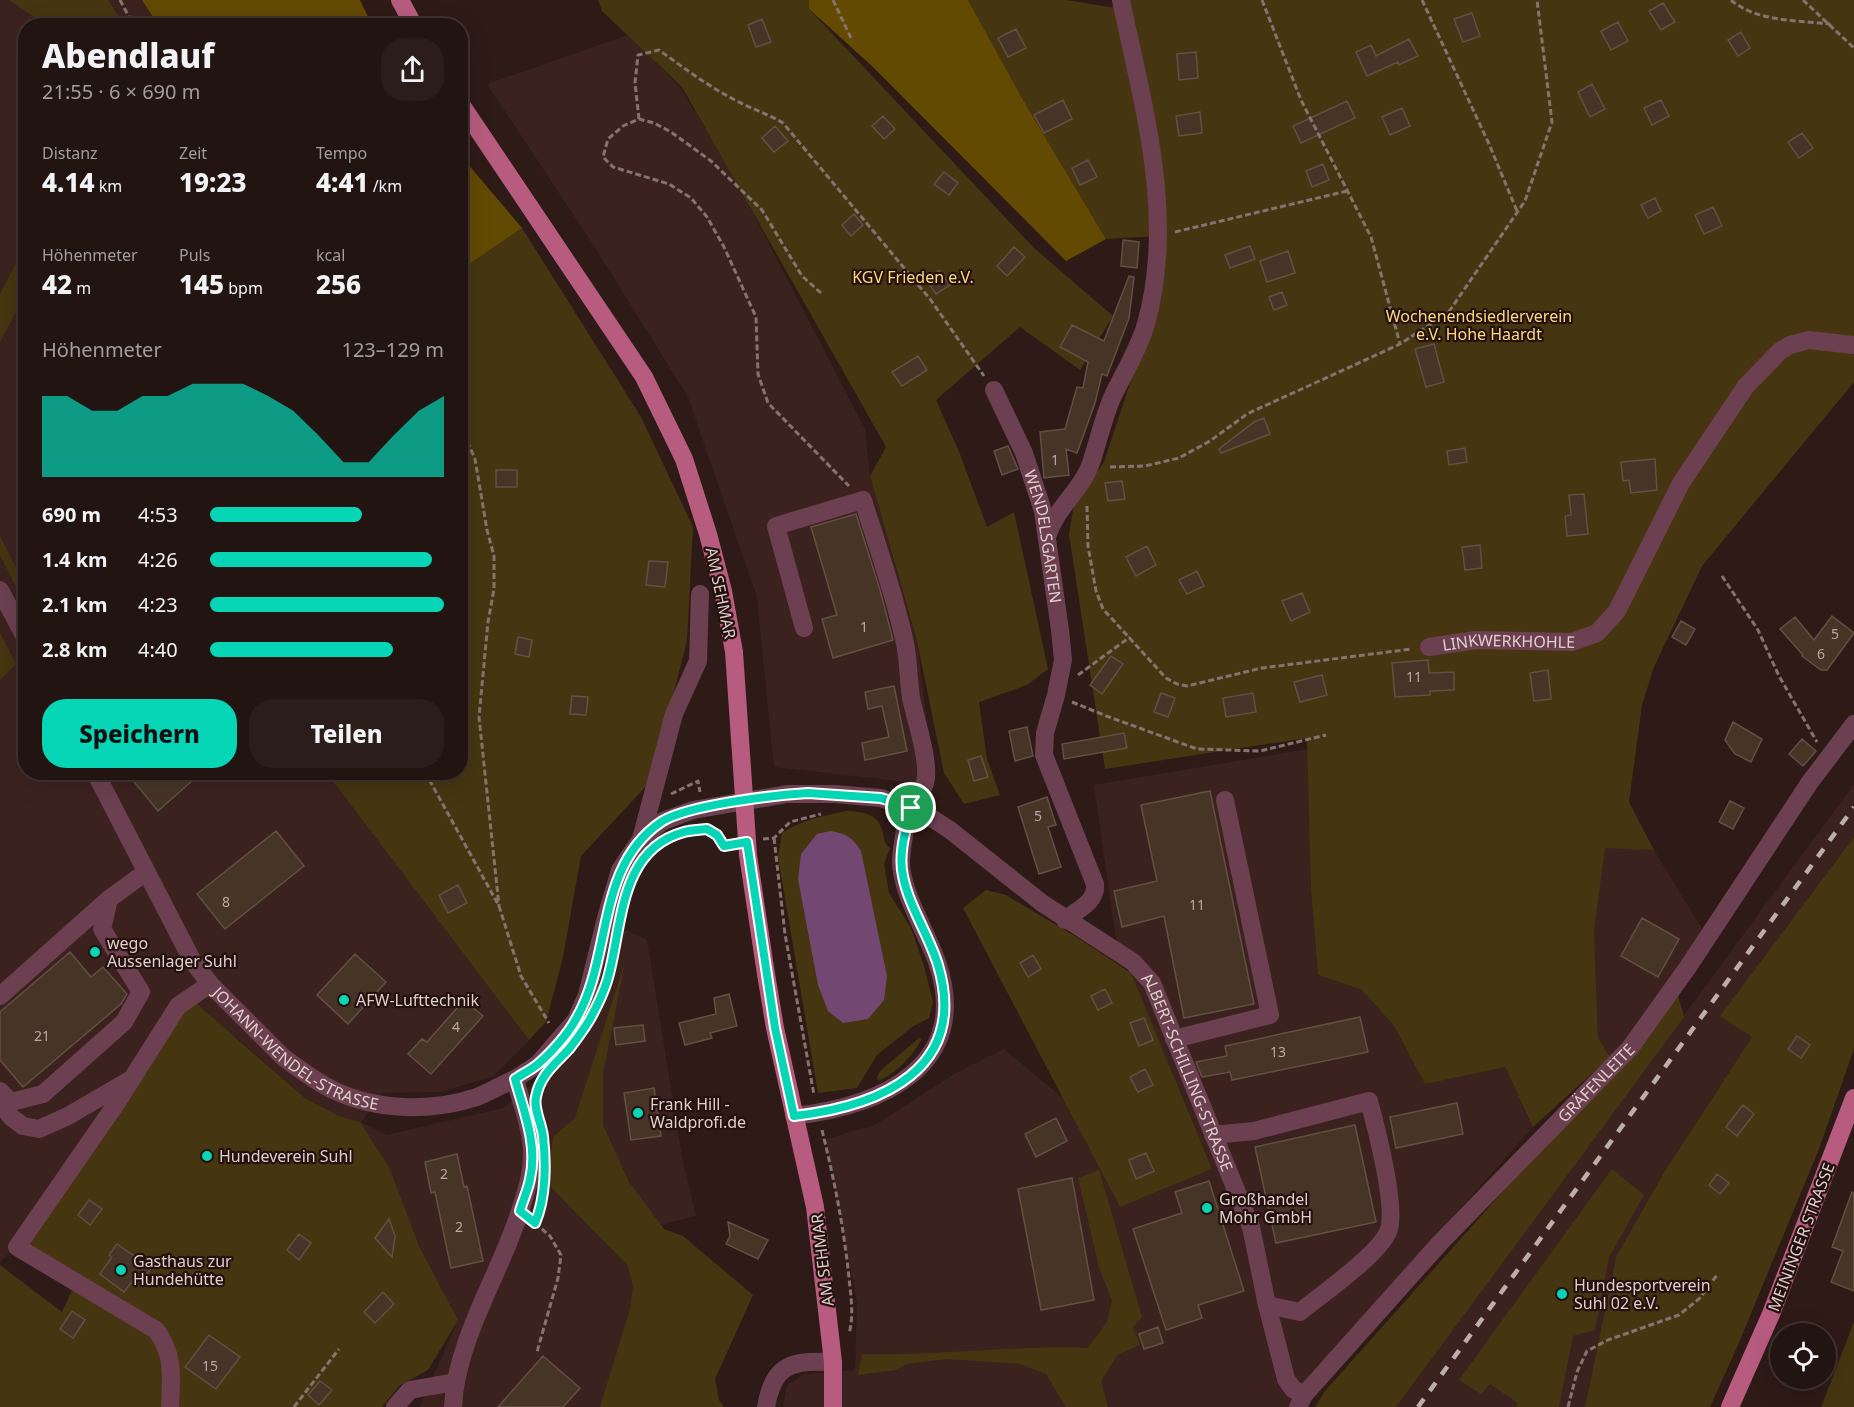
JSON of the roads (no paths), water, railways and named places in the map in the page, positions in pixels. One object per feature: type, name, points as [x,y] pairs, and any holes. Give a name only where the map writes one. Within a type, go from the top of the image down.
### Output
[{"type":"main road","points":[[400,0],[410,18]]},
{"type":"main road","name":"AM SEHMAR","points":[[468,115],[638,366],[656,398],[684,459],[708,534],[734,651],[747,842],[773,1017],[815,1208],[833,1362],[833,1407]]},
{"type":"main road","name":"MEININGER STRASSE","points":[[1730,1407],[1771,1314],[1854,1098]]},
{"type":"street","points":[[1047,538],[1056,514],[1090,467],[1111,400],[1145,327],[1151,306],[1159,236],[1154,164],[1121,0]]},
{"type":"street","name":"LINKWERKHOHLE","points":[[1429,647],[1476,640],[1572,642],[1597,633],[1617,611],[1681,483],[1746,386],[1780,351],[1790,345],[1809,340],[1854,345]]},
{"type":"street","name":"WENDELSGARTEN","points":[[994,390],[1024,453],[1043,511],[1047,538],[1063,660],[1057,692],[1045,733],[1044,755],[1096,889],[1092,899],[1065,920]]},
{"type":"street","points":[[794,1116],[848,1106],[901,1084],[919,1069],[940,1036],[944,1022],[944,989],[937,962],[903,875],[901,860],[911,808],[923,790],[926,779],[924,760],[911,695],[905,640],[863,500],[776,526],[804,628]]},
{"type":"street","points":[[0,590],[18,624]]},
{"type":"street","points":[[640,839],[674,714],[698,662],[700,594]]},
{"type":"street","name":"GRÄFENLEITE","points":[[1301,1401],[1439,1244],[1630,1048],[1688,967],[1810,782],[1854,724]]},
{"type":"street","name":"JOHANN-WENDEL-STRASSE","points":[[99,780],[192,960],[210,984],[283,1057],[315,1080],[348,1096],[413,1108],[478,1096],[515,1079],[538,1064],[576,1020],[587,995],[620,870],[640,839],[663,821],[673,817],[693,810],[744,801]]},
{"type":"street","name":"ALBERT-SCHILLING-STRASSE","points":[[744,801],[787,795],[835,794],[881,798],[911,808],[950,830],[1065,920],[1133,962],[1152,982],[1251,1227],[1267,1305],[1286,1379],[1301,1401]]},
{"type":"street","points":[[1174,1039],[1270,1015],[1225,800]]},
{"type":"street","points":[[0,996],[109,899],[146,872]]},
{"type":"street","points":[[0,1091],[11,1102],[43,1094],[124,1022],[141,992],[102,929],[109,899]]},
{"type":"street","points":[[170,1407],[171,1359],[156,1330],[17,1247],[178,1006],[210,984]]},
{"type":"street","points":[[0,1103],[23,1126],[39,1129],[68,1116],[132,1078]]},
{"type":"street","points":[[453,1407],[455,1382],[469,1337],[530,1217],[532,1148],[515,1079]]},
{"type":"street","points":[[1213,1135],[1254,1131],[1369,1101],[1390,1194],[1390,1230],[1381,1245],[1300,1312],[1267,1305]]},
{"type":"street","points":[[766,1407],[772,1383],[790,1365],[801,1361],[833,1362]]},
{"type":"street","points":[[394,1407],[410,1390],[455,1382]]},
{"type":"railway","points":[[1418,1407],[1854,807]]},
{"type":"place","name":"wego Aussenlager Suhl","points":[[95,952]]},
{"type":"place","name":"AFW-Lufttechnik","points":[[344,1000]]},
{"type":"place","name":"Frank Hill - Waldprofi.de","points":[[638,1113]]},
{"type":"place","name":"Hundeverein Suhl","points":[[207,1156]]},
{"type":"place","name":"Großhandel Mohr GmbH","points":[[1207,1208]]},
{"type":"place","name":"Gasthaus zur Hundehütte","points":[[121,1270]]},
{"type":"place","name":"Hundesportverein Suhl 02 e.V.","points":[[1562,1294]]},
{"type":"park label","name":"KGV Frieden e.V.","points":[[913,277]]},
{"type":"park label","name":"Wochenendsiedlerverein e.V. Hohe Haardt","points":[[1479,325]]}]
